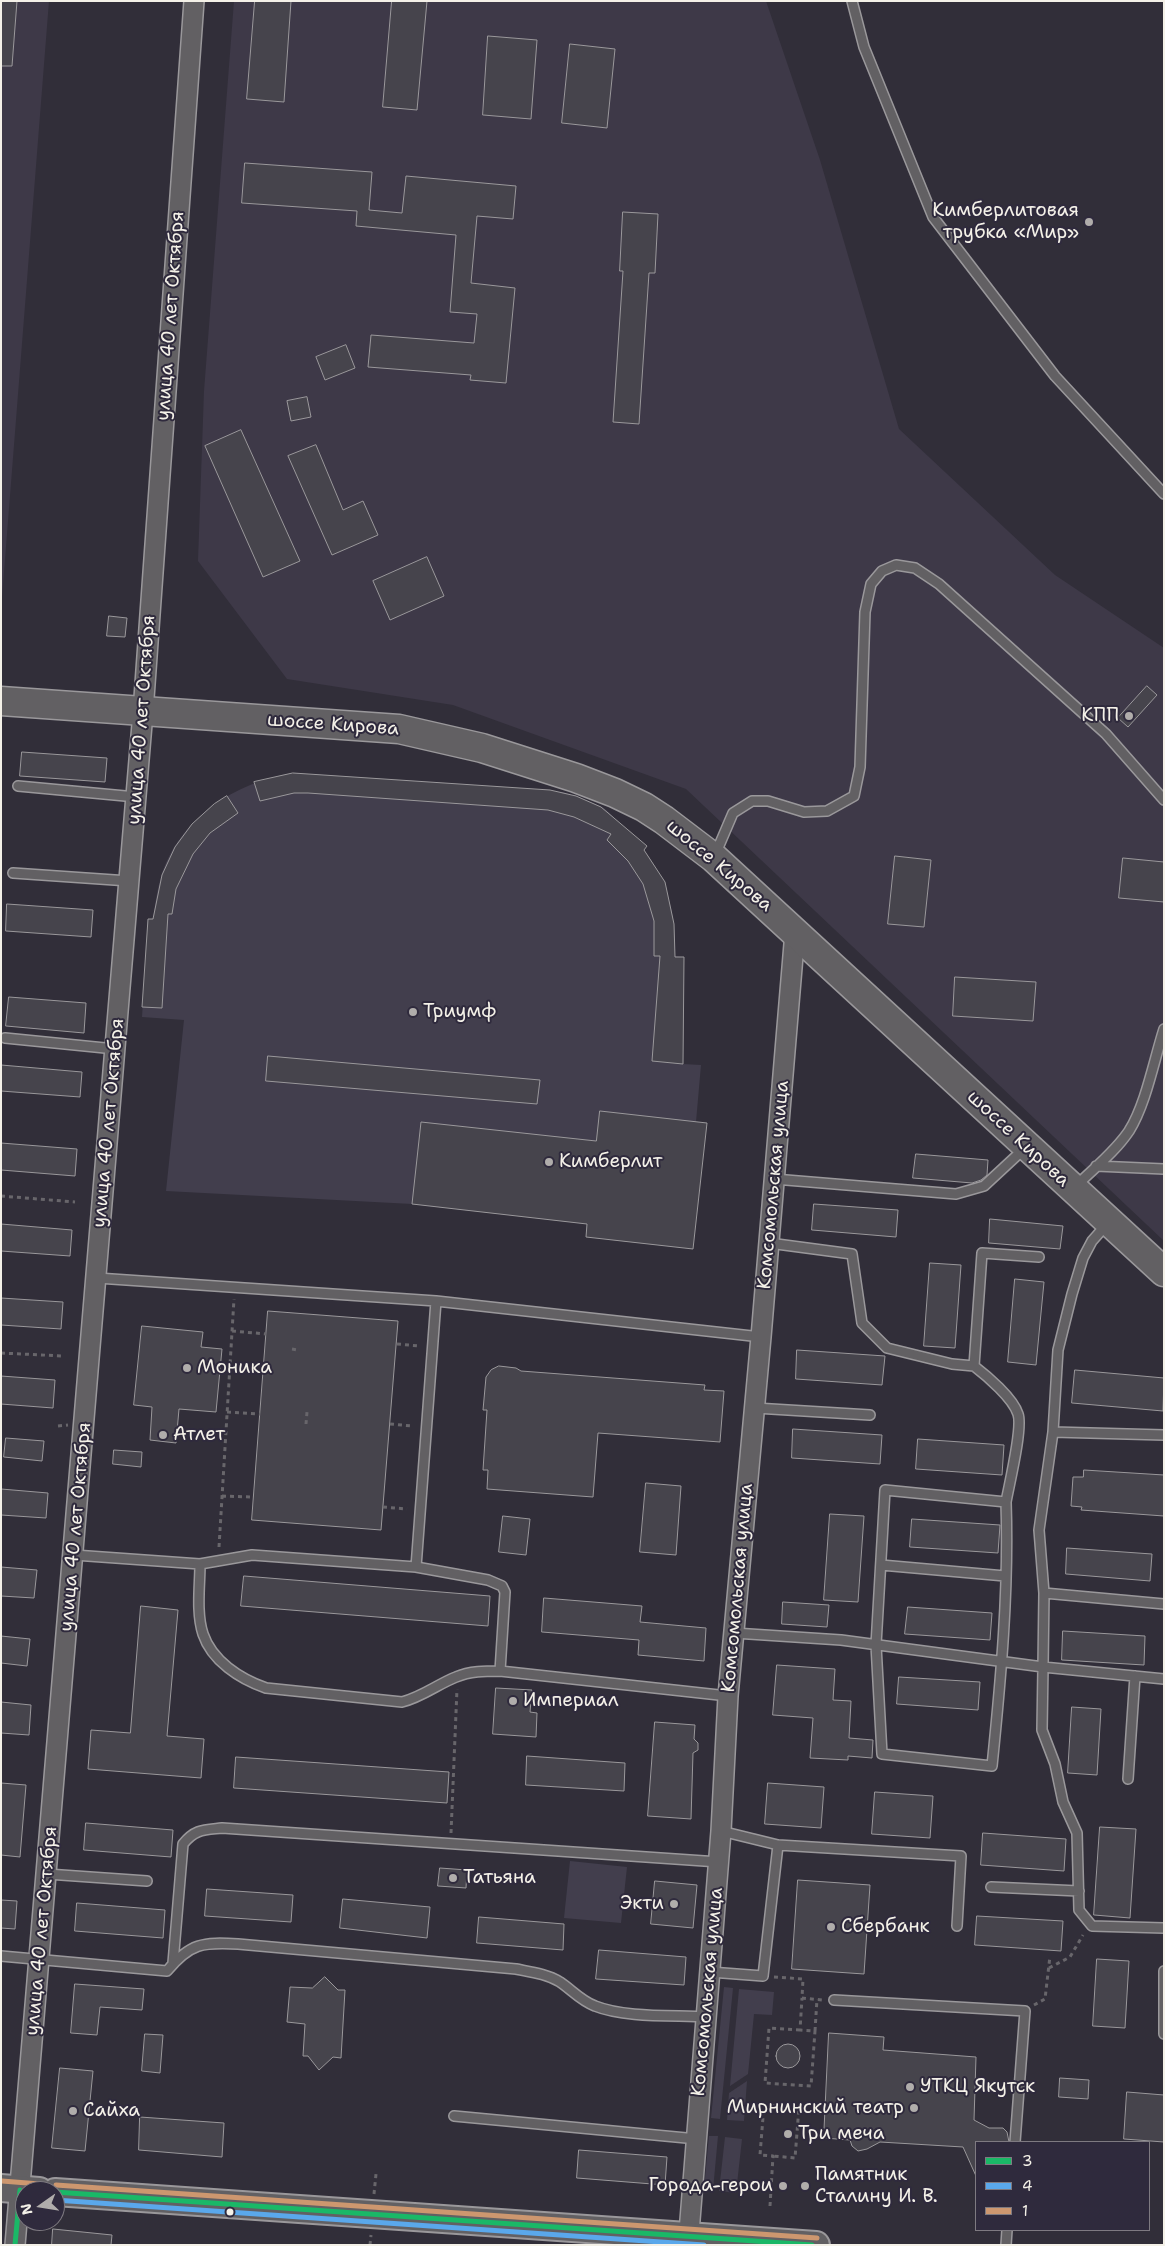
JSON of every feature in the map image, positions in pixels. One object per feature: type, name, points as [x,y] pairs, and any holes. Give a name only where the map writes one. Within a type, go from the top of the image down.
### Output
[{"type":"main road","name":"шоссе Кирова","points":[[1,701],[143,712],[367,725],[399,729],[452,740],[576,778],[615,793],[651,811],[688,836],[714,858],[1164,1272]]},
{"type":"main road","points":[[65,2193],[688,2240],[816,2245]]},
{"type":"street","name":"улица 40 лет Октября","points":[[21,2181],[143,712],[194,1]]},
{"type":"street","name":"Комсомольская улица","points":[[688,2240],[719,1862],[728,1696],[755,1408],[795,932]]},
{"type":"street","name":"улица 40 лет Октября","points":[[15,2245],[16,2231]]},
{"type":"lane","points":[[852,1],[864,47],[932,217],[1055,376],[1164,494]]},
{"type":"lane","points":[[714,858],[733,813],[752,801],[768,802],[804,812],[827,811],[854,796],[860,768],[865,612],[871,584],[882,571],[896,565],[915,568],[939,584],[1106,734],[1164,800]]},
{"type":"lane","points":[[18,786],[136,797]]},
{"type":"lane","points":[[13,873],[129,881]]},
{"type":"lane","points":[[1073,1189],[1121,1142],[1137,1117],[1164,1029]]},
{"type":"lane","points":[[5,1038],[115,1049]]},
{"type":"lane","points":[[774,1179],[956,1194],[984,1186],[1027,1147]]},
{"type":"lane","points":[[1096,1166],[1164,1169]]},
{"type":"lane","points":[[1108,1222],[1092,1241],[1083,1258],[1058,1350],[1053,1432],[1039,1530],[1044,1593],[1042,1730],[1055,1764],[1063,1802],[1077,1833],[1079,1910],[1092,1926],[1164,1928]]},
{"type":"lane","points":[[769,1243],[852,1254],[862,1324],[886,1348],[952,1364],[974,1366],[995,1382],[1018,1414],[1016,1450],[1006,1502],[1002,1661],[992,1766],[882,1754],[876,1645],[885,1490],[1006,1502]]},
{"type":"lane","points":[[974,1366],[982,1253],[1039,1257]]},
{"type":"lane","points":[[96,1278],[436,1302],[761,1337]]},
{"type":"lane","points":[[416,1567],[436,1302]]},
{"type":"lane","points":[[755,1408],[870,1415]]},
{"type":"lane","points":[[1053,1432],[1164,1435]]},
{"type":"lane","points":[[74,1555],[200,1564],[252,1554],[416,1567],[488,1580],[502,1586],[506,1604],[500,1671]]},
{"type":"lane","points":[[200,1564],[200,1617],[202,1633],[210,1648],[223,1664],[248,1682],[266,1688],[402,1702],[414,1699],[457,1676],[475,1672],[500,1671],[728,1696]]},
{"type":"lane","points":[[881,1565],[1005,1576]]},
{"type":"lane","points":[[1044,1593],[1164,1604]]},
{"type":"lane","points":[[734,1633],[841,1640],[1043,1667],[1164,1679]]},
{"type":"lane","points":[[1128,1779],[1135,1676]]},
{"type":"lane","points":[[173,1963],[184,1844],[191,1834],[203,1830],[222,1828],[719,1862]]},
{"type":"lane","points":[[721,1831],[778,1845],[961,1856],[957,1926]]},
{"type":"lane","points":[[710,1972],[763,1976],[778,1845]]},
{"type":"lane","points":[[47,1874],[146,1881]]},
{"type":"lane","points":[[991,1887],[1079,1891]]},
{"type":"lane","points":[[1,1956],[167,1971],[190,1948],[221,1943],[516,1969],[540,1973],[560,1982],[579,1998],[595,2006],[616,2012],[707,2017]]},
{"type":"lane","points":[[1164,1971],[1164,2034]]},
{"type":"lane","points":[[834,2000],[1025,2011],[1014,2141]]},
{"type":"lane","points":[[454,2116],[697,2139]]},
{"type":"lane","points":[[1006,2245],[1007,2231]]},
{"type":"path","points":[[1,1196],[75,1202]]},
{"type":"path","points":[[218,1560],[235,1288]]},
{"type":"path","points":[[232,1330],[266,1334]]},
{"type":"path","points":[[396,1344],[433,1347]]},
{"type":"path","points":[[292,1349],[298,1350]]},
{"type":"path","points":[[1,1352],[63,1356]]},
{"type":"path","points":[[227,1412],[260,1414]]},
{"type":"path","points":[[306,1424],[308,1412]]},
{"type":"path","points":[[390,1424],[427,1428]]},
{"type":"path","points":[[222,1496],[253,1497]]},
{"type":"path","points":[[384,1507],[420,1511]]},
{"type":"path","points":[[451,1844],[457,1676]]},
{"type":"path","points":[[1049,1968],[1070,1957],[1089,1923]]},
{"type":"path","points":[[1025,2011],[1045,1999],[1050,1956]]},
{"type":"path","points":[[763,1976],[803,1979],[800,2030]]},
{"type":"path","points":[[802,1998],[834,2000]]},
{"type":"path","points":[[815,2031],[769,2028],[765,2083],[811,2086],[815,2031],[817,1999]]},
{"type":"path","points":[[764,2105],[799,2107],[795,2158],[773,2156],[760,2155],[764,2105]]},
{"type":"path","points":[[770,2206],[773,2156]]},
{"type":"shaded area","points":[[1,1],[49,1],[1,610]]},
{"type":"shaded area","points":[[234,1],[766,1],[820,160],[899,429],[1055,575],[1164,648],[1164,1241],[686,789],[453,705],[287,679],[198,561],[204,391]]},
{"type":"shaded area","name":"Триумф","points":[[293,773],[563,792],[602,807],[633,837],[655,867],[663,883],[673,917],[675,956],[684,957],[683,1064],[701,1065],[696,1122],[693,1249],[586,1237],[587,1224],[412,1204],[166,1191],[184,1020],[142,1017],[148,919],[153,919],[161,877],[170,856],[181,837],[196,821],[212,806],[231,794],[251,785]]},
{"type":"shaded area","points":[[570,1861],[627,1867],[621,1923],[564,1918]]},
{"type":"shaded area","points":[[724,1987],[733,1988],[720,2119],[711,2118]]},
{"type":"shaded area","points":[[739,1989],[774,1992],[772,2015],[754,2014],[748,2074],[730,2086]]},
{"type":"shaded area","points":[[747,2081],[744,2121],[727,2120],[729,2093]]},
{"type":"shaded area","points":[[709,2136],[718,2136],[713,2190],[704,2189]]},
{"type":"shaded area","points":[[725,2137],[742,2139],[736,2193],[719,2191]]},
{"type":"building","points":[[1,1],[17,1],[12,66],[1,66]]},
{"type":"building","points":[[255,1],[291,1],[284,102],[247,99]]},
{"type":"building","points":[[392,1],[427,1],[417,110],[383,107]]},
{"type":"building","points":[[488,36],[537,40],[531,119],[483,115]]},
{"type":"building","points":[[570,44],[615,49],[607,128],[562,123]]},
{"type":"building","points":[[245,163],[372,172],[369,210],[402,213],[406,176],[516,186],[513,219],[477,216],[471,283],[515,288],[506,383],[470,380],[471,375],[368,367],[371,335],[474,343],[477,314],[450,312],[456,235],[356,226],[357,211],[242,203]]},
{"type":"building","points":[[623,212],[658,214],[655,273],[649,273],[639,424],[613,422],[623,271],[620,271]]},
{"type":"building","points":[[346,345],[355,368],[325,380],[316,357]]},
{"type":"building","points":[[307,397],[311,417],[291,421],[287,401]]},
{"type":"building","points":[[241,430],[300,561],[263,577],[205,446]]},
{"type":"building","points":[[316,445],[343,510],[363,501],[378,535],[332,555],[288,456]]},
{"type":"building","points":[[427,557],[444,596],[390,620],[373,581]]},
{"type":"building","points":[[109,616],[127,618],[125,637],[107,636]]},
{"type":"building","points":[[1147,686],[1157,695],[1128,727],[1118,718]]},
{"type":"building","points":[[22,752],[107,758],[105,782],[20,776]]},
{"type":"building","points":[[293,773],[550,790],[576,796],[601,807],[647,846],[644,850],[665,882],[674,924],[675,957],[684,957],[683,1064],[652,1061],[660,956],[654,956],[654,921],[643,884],[628,861],[607,840],[611,834],[574,817],[548,810],[308,793],[294,793],[260,801],[254,782]]},
{"type":"building","points":[[227,796],[238,813],[210,833],[193,854],[176,889],[172,914],[168,914],[162,1008],[142,1007],[148,919],[153,919],[162,875],[175,847],[192,824],[214,804]]},
{"type":"building","points":[[895,856],[931,860],[924,927],[888,924]]},
{"type":"building","points":[[1123,858],[1164,862],[1164,902],[1119,898]]},
{"type":"building","points":[[7,904],[93,910],[91,937],[6,931]]},
{"type":"building","points":[[955,977],[1036,982],[1033,1021],[953,1016]]},
{"type":"building","points":[[9,997],[86,1003],[84,1033],[6,1026]]},
{"type":"building","points":[[268,1056],[540,1080],[537,1104],[266,1081]]},
{"type":"building","points":[[1,1065],[82,1072],[80,1097],[1,1091]]},
{"type":"building","points":[[600,1111],[707,1123],[693,1249],[586,1237],[587,1224],[412,1204],[421,1122],[596,1141]]},
{"type":"building","points":[[1,1143],[77,1149],[75,1176],[1,1170]]},
{"type":"building","points":[[916,1154],[988,1160],[987,1175],[981,1180],[972,1183],[913,1178]]},
{"type":"building","points":[[814,1204],[898,1210],[896,1237],[812,1230]]},
{"type":"building","points":[[990,1219],[1063,1226],[1060,1249],[989,1243]]},
{"type":"building","points":[[1,1224],[72,1230],[70,1256],[1,1251]]},
{"type":"building","points":[[930,1263],[961,1265],[955,1348],[924,1346]]},
{"type":"building","points":[[1015,1279],[1044,1282],[1036,1365],[1008,1362]]},
{"type":"building","points":[[1,1298],[63,1302],[61,1329],[1,1325]]},
{"type":"building","points":[[268,1311],[398,1321],[381,1530],[252,1520]]},
{"type":"building","name":"Моника","points":[[142,1326],[203,1332],[201,1347],[222,1349],[216,1412],[179,1409],[176,1443],[150,1440],[152,1407],[134,1405]]},
{"type":"building","points":[[797,1350],[885,1356],[882,1385],[796,1379]]},
{"type":"building","points":[[499,1366],[516,1368],[521,1371],[705,1385],[704,1390],[724,1391],[720,1442],[598,1433],[593,1497],[487,1489],[488,1470],[483,1470],[487,1410],[483,1410],[486,1377],[491,1370]]},
{"type":"building","points":[[1075,1370],[1164,1378],[1163,1411],[1072,1403]]},
{"type":"building","points":[[1,1376],[55,1380],[53,1408],[1,1404]]},
{"type":"building","points":[[793,1429],[882,1435],[880,1464],[792,1458]]},
{"type":"building","points":[[6,1438],[44,1441],[42,1461],[4,1457]]},
{"type":"building","points":[[918,1439],[1004,1445],[1002,1475],[916,1469]]},
{"type":"building","points":[[114,1450],[142,1452],[141,1467],[113,1464]]},
{"type":"building","points":[[1084,1470],[1164,1475],[1164,1516],[1081,1510],[1082,1507],[1071,1506],[1073,1477],[1083,1477]]},
{"type":"building","points":[[646,1483],[681,1486],[676,1555],[640,1552]]},
{"type":"building","points":[[1,1489],[48,1493],[46,1518],[1,1515]]},
{"type":"building","points":[[830,1514],[864,1516],[858,1602],[824,1600]]},
{"type":"building","points":[[503,1516],[530,1519],[526,1555],[499,1552]]},
{"type":"building","points":[[912,1519],[1000,1525],[998,1553],[910,1547]]},
{"type":"building","points":[[1067,1548],[1152,1554],[1150,1581],[1066,1574]]},
{"type":"building","points":[[1,1567],[37,1570],[34,1598],[1,1596]]},
{"type":"building","points":[[244,1576],[490,1596],[488,1626],[241,1606]]},
{"type":"building","points":[[544,1598],[642,1606],[640,1622],[706,1628],[704,1661],[638,1655],[639,1640],[542,1632]]},
{"type":"building","points":[[783,1602],[829,1605],[827,1627],[782,1624]]},
{"type":"building","points":[[141,1606],[178,1610],[167,1736],[204,1739],[201,1778],[88,1769],[91,1730],[130,1733]]},
{"type":"building","points":[[908,1607],[992,1613],[990,1640],[905,1634]]},
{"type":"building","points":[[1063,1631],[1145,1636],[1144,1665],[1062,1660]]},
{"type":"building","points":[[1,1636],[30,1639],[27,1666],[1,1663]]},
{"type":"building","points":[[777,1665],[835,1669],[833,1700],[851,1701],[849,1738],[873,1740],[872,1758],[848,1756],[848,1760],[810,1758],[813,1718],[773,1715]]},
{"type":"building","points":[[899,1677],[980,1682],[978,1710],[897,1704]]},
{"type":"building","name":"Империал","points":[[496,1688],[532,1690],[530,1712],[537,1713],[536,1737],[493,1734]]},
{"type":"building","points":[[1,1702],[31,1705],[29,1735],[1,1733]]},
{"type":"building","points":[[1072,1707],[1101,1709],[1097,1775],[1068,1773]]},
{"type":"building","points":[[655,1722],[695,1725],[694,1739],[698,1743],[698,1750],[693,1753],[691,1819],[648,1816]]},
{"type":"building","points":[[527,1756],[625,1763],[624,1791],[526,1785]]},
{"type":"building","points":[[236,1757],[449,1772],[447,1803],[234,1788]]},
{"type":"building","points":[[1,1783],[26,1785],[20,1857],[1,1855]]},
{"type":"building","points":[[768,1783],[824,1787],[821,1828],[765,1824]]},
{"type":"building","points":[[875,1792],[933,1796],[930,1838],[872,1834]]},
{"type":"building","points":[[86,1823],[173,1830],[171,1857],[84,1850]]},
{"type":"building","points":[[1100,1827],[1136,1829],[1130,1918],[1094,1915]]},
{"type":"building","points":[[983,1833],[1066,1839],[1064,1871],[981,1865]]},
{"type":"building","name":"Татьяна","points":[[440,1868],[467,1870],[466,1888],[438,1886]]},
{"type":"building","name":"Сбербанк","points":[[798,1880],[870,1885],[864,1974],[792,1969]]},
{"type":"building","name":"Экти","points":[[655,1881],[697,1885],[693,1928],[651,1924]]},
{"type":"building","points":[[207,1889],[293,1895],[291,1922],[205,1916]]},
{"type":"building","points":[[343,1899],[430,1907],[427,1938],[340,1928]]},
{"type":"building","points":[[1,1900],[17,1901],[15,1929],[1,1928]]},
{"type":"building","points":[[77,1903],[165,1910],[163,1938],[75,1931]]},
{"type":"building","points":[[977,1916],[1063,1921],[1061,1951],[975,1945]]},
{"type":"building","points":[[479,1917],[564,1924],[563,1950],[477,1943]]},
{"type":"building","points":[[599,1950],[686,1957],[684,1985],[596,1979]]},
{"type":"building","points":[[1097,1959],[1129,1961],[1125,2028],[1093,2026]]},
{"type":"building","points":[[325,1977],[338,1990],[345,1990],[341,2058],[333,2057],[319,2070],[308,2056],[303,2056],[305,2024],[287,2022],[290,1987],[312,1988]]},
{"type":"building","points":[[75,1984],[144,1989],[142,2010],[100,2007],[97,2035],[71,2033]]},
{"type":"building","name":"УТКЦ Якутск","points":[[829,2033],[884,2037],[883,2050],[976,2057],[974,2120],[989,2128],[1003,2128],[1007,2132],[1009,2141],[975,2141],[975,2174],[963,2147],[880,2142],[867,2149],[858,2151],[852,2146],[850,2140],[824,2138]]},
{"type":"building","points":[[145,2034],[163,2035],[160,2073],[142,2071]]},
{"type":"building","points":[[788,2044],[796,2048],[800,2056],[796,2064],[788,2068],[780,2064],[776,2056],[780,2048]]},
{"type":"building","points":[[60,2068],[93,2071],[85,2151],[52,2148]]},
{"type":"building","points":[[1060,2078],[1089,2080],[1088,2099],[1059,2097]]},
{"type":"building","points":[[1127,2092],[1164,2095],[1164,2142],[1124,2139]]},
{"type":"building","points":[[140,2117],[224,2123],[222,2157],[139,2150]]},
{"type":"building","points":[[579,2150],[667,2157],[665,2185],[577,2178]]},
{"type":"building","points":[[65,2230],[112,2235],[111,2245],[52,2245],[53,2231]]},
{"type":"transit line","name":"1","points":[[2,2181],[15,2182]]},
{"type":"transit line","name":"1","points":[[65,2186],[817,2238]]},
{"type":"transit line","name":"3","points":[[65,2193],[812,2245]]},
{"type":"transit line","name":"4","points":[[65,2201],[704,2245]]},
{"type":"transit line","name":"3","points":[[15,2245],[16,2231]]},
{"type":"place","name":"Кимберлитовая трубка «Мир»","points":[[1089,222]]},
{"type":"place","name":"КПП","points":[[1129,716]]},
{"type":"place","name":"Триумф","points":[[413,1012]]},
{"type":"place","name":"Кимберлит","points":[[549,1162]]},
{"type":"place","name":"Моника","points":[[187,1368]]},
{"type":"place","name":"Атлет","points":[[163,1435]]},
{"type":"place","name":"Империал","points":[[513,1701]]},
{"type":"place","name":"Татьяна","points":[[453,1878]]},
{"type":"place","name":"Экти","points":[[674,1904]]},
{"type":"place","name":"Сбербанк","points":[[831,1927]]},
{"type":"place","name":"УТКЦ Якутск","points":[[910,2087]]},
{"type":"place","name":"Мирнинский театр","points":[[914,2108]]},
{"type":"place","name":"Сайха","points":[[73,2111]]},
{"type":"place","name":"Три меча","points":[[788,2134]]},
{"type":"place","name":"Города-герои","points":[[783,2186]]},
{"type":"place","name":"Памятник Сталину И. В.","points":[[805,2186]]}]
